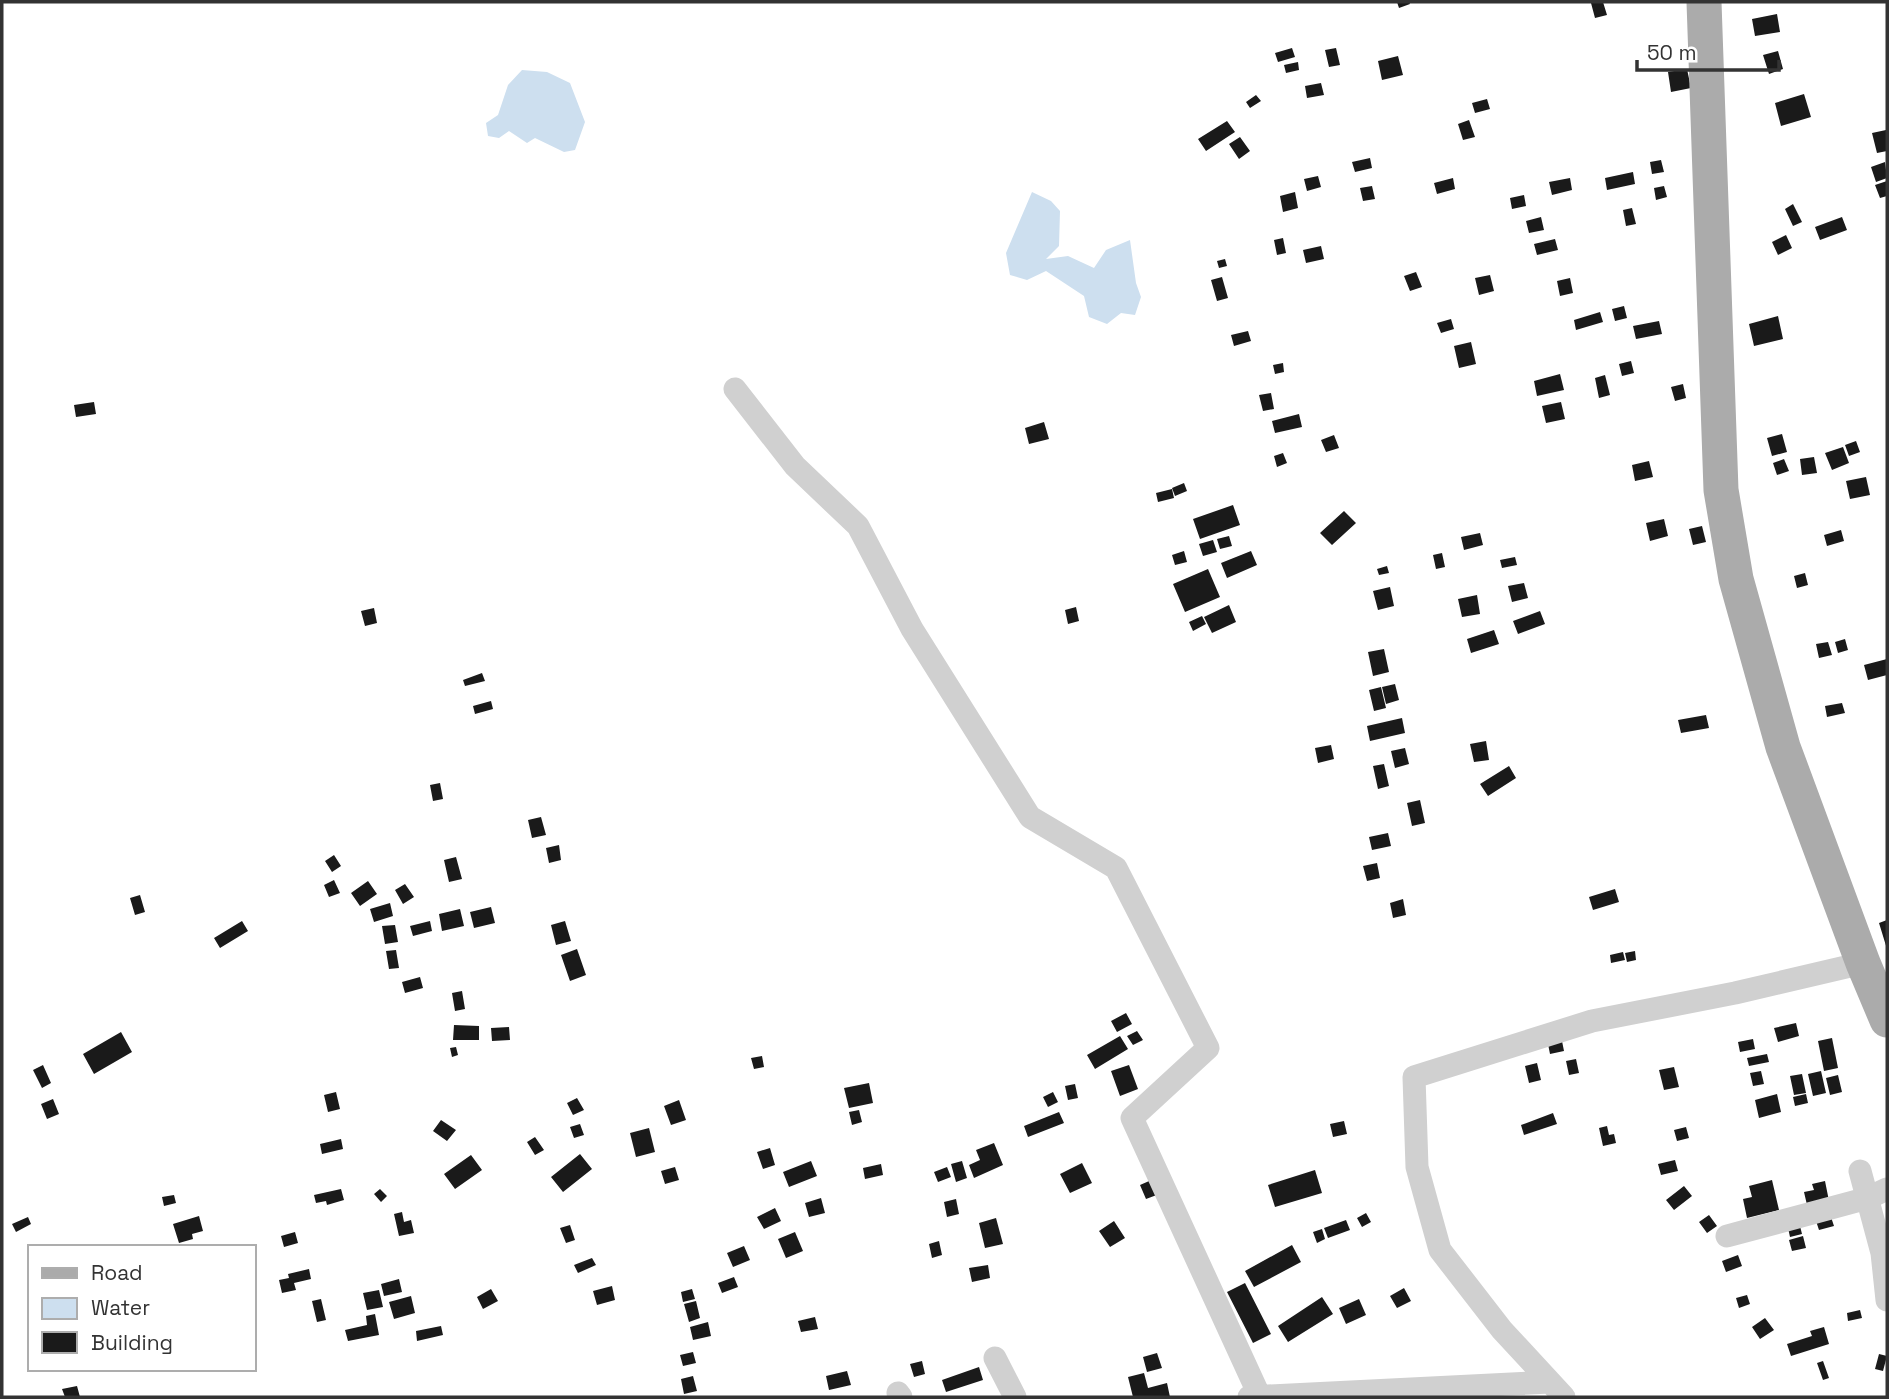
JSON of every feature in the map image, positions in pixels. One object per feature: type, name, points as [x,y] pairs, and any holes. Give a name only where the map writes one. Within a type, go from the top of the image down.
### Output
[{"type":"main road","points":[[1704,2],[1721,490],[1734,567],[1783,747],[1863,963],[1887,1020]]},
{"type":"street","points":[[735,389],[794,466],[858,526],[912,629],[1030,817],[1116,868],[1208,1048],[1132,1118],[1260,1397]]},
{"type":"street","points":[[1557,1389],[1502,1330],[1440,1250],[1417,1167],[1414,1077],[1592,1021],[1735,993],[1863,963]]},
{"type":"street","points":[[1860,1171],[1877,1193],[1887,1300]]},
{"type":"street","points":[[1727,1236],[1877,1193]]},
{"type":"street","points":[[995,1358],[1014,1397]]},
{"type":"street","points":[[1249,1397],[1557,1389]]},
{"type":"water","points":[[522,70],[547,72],[570,83],[585,122],[575,150],[564,152],[535,138],[527,143],[509,131],[499,138],[488,136],[486,123],[498,115],[508,85]]},
{"type":"water","points":[[1032,192],[1051,201],[1060,211],[1059,246],[1046,259],[1068,256],[1094,268],[1106,250],[1130,240],[1136,283],[1141,297],[1135,315],[1121,313],[1107,324],[1089,317],[1084,296],[1046,271],[1027,280],[1010,275],[1006,253]]},
{"type":"building","points":[[1397,2],[1409,2],[1410,4],[1399,8]]},
{"type":"building","points":[[1603,2],[1607,15],[1595,18],[1591,3]]},
{"type":"building","points":[[1777,14],[1780,32],[1755,36],[1752,19]]},
{"type":"building","points":[[1292,48],[1295,57],[1278,62],[1275,53]]},
{"type":"building","points":[[1336,48],[1340,65],[1329,67],[1325,50]]},
{"type":"building","points":[[1778,51],[1783,69],[1769,74],[1763,55]]},
{"type":"building","points":[[1398,56],[1403,75],[1382,80],[1378,61]]},
{"type":"building","points":[[1298,62],[1299,70],[1286,73],[1284,65]]},
{"type":"building","points":[[1687,69],[1691,88],[1671,92],[1668,72]]},
{"type":"building","points":[[1321,83],[1324,95],[1307,98],[1305,86]]},
{"type":"building","points":[[1804,94],[1811,117],[1781,126],[1775,103]]},
{"type":"building","points":[[1256,95],[1261,101],[1250,108],[1246,102]]},
{"type":"building","points":[[1487,99],[1490,109],[1475,113],[1472,103]]},
{"type":"building","points":[[1469,120],[1475,137],[1463,140],[1458,124]]},
{"type":"building","points":[[1227,121],[1235,132],[1206,151],[1198,139]]},
{"type":"building","points":[[1886,130],[1887,151],[1877,153],[1872,133]]},
{"type":"building","points":[[1240,137],[1250,151],[1239,159],[1229,144]]},
{"type":"building","points":[[1370,158],[1372,168],[1355,172],[1352,162]]},
{"type":"building","points":[[1661,160],[1664,172],[1652,174],[1650,162]]},
{"type":"building","points":[[1885,162],[1887,178],[1876,182],[1871,167]]},
{"type":"building","points":[[1633,172],[1635,184],[1607,190],[1605,178]]},
{"type":"building","points":[[1318,176],[1321,187],[1307,191],[1304,179]]},
{"type":"building","points":[[1453,178],[1455,189],[1437,194],[1434,183]]},
{"type":"building","points":[[1570,178],[1572,190],[1552,195],[1549,182]]},
{"type":"building","points":[[1887,181],[1887,196],[1880,198],[1875,185]]},
{"type":"building","points":[[1372,186],[1375,199],[1363,201],[1360,188]]},
{"type":"building","points":[[1664,186],[1667,197],[1656,200],[1654,188]]},
{"type":"building","points":[[1295,192],[1298,208],[1283,212],[1280,196]]},
{"type":"building","points":[[1524,195],[1526,206],[1512,209],[1510,198]]},
{"type":"building","points":[[1793,204],[1802,222],[1793,226],[1785,209]]},
{"type":"building","points":[[1632,208],[1636,224],[1626,226],[1623,210]]},
{"type":"building","points":[[1541,217],[1544,230],[1529,233],[1526,221]]},
{"type":"building","points":[[1842,217],[1847,230],[1820,240],[1815,227]]},
{"type":"building","points":[[1786,235],[1792,248],[1778,255],[1772,242]]},
{"type":"building","points":[[1283,238],[1286,253],[1277,255],[1274,240]]},
{"type":"building","points":[[1555,239],[1558,250],[1537,255],[1534,244]]},
{"type":"building","points":[[1321,246],[1324,259],[1306,263],[1303,250]]},
{"type":"building","points":[[1225,259],[1227,266],[1219,268],[1217,261]]},
{"type":"building","points":[[1416,272],[1422,287],[1410,291],[1404,276]]},
{"type":"building","points":[[1490,275],[1494,291],[1479,295],[1475,278]]},
{"type":"building","points":[[1222,277],[1228,298],[1217,301],[1211,280]]},
{"type":"building","points":[[1570,278],[1573,293],[1560,296],[1557,281]]},
{"type":"building","points":[[1624,306],[1627,318],[1615,321],[1612,309]]},
{"type":"building","points":[[1600,312],[1603,322],[1576,330],[1574,320]]},
{"type":"building","points":[[1778,316],[1783,339],[1754,346],[1749,324]]},
{"type":"building","points":[[1451,319],[1454,329],[1441,333],[1437,323]]},
{"type":"building","points":[[1659,321],[1662,334],[1636,339],[1633,326]]},
{"type":"building","points":[[1248,331],[1251,341],[1234,346],[1231,335]]},
{"type":"building","points":[[1471,342],[1476,364],[1459,368],[1454,346]]},
{"type":"building","points":[[1631,361],[1634,373],[1622,376],[1619,364]]},
{"type":"building","points":[[1283,363],[1284,372],[1275,374],[1273,365]]},
{"type":"building","points":[[1560,374],[1564,390],[1537,396],[1534,381]]},
{"type":"building","points":[[1605,375],[1610,395],[1599,398],[1595,378]]},
{"type":"building","points":[[1683,384],[1686,398],[1675,401],[1671,387]]},
{"type":"building","points":[[1271,393],[1274,409],[1263,411],[1259,395]]},
{"type":"building","points":[[94,402],[96,414],[76,417],[74,405]]},
{"type":"building","points":[[1561,402],[1565,419],[1546,423],[1542,406]]},
{"type":"building","points":[[1299,414],[1302,427],[1275,433],[1272,421]]},
{"type":"building","points":[[1044,422],[1049,439],[1029,444],[1025,428]]},
{"type":"building","points":[[1782,434],[1787,452],[1772,456],[1767,438]]},
{"type":"building","points":[[1334,435],[1339,448],[1326,452],[1321,440]]},
{"type":"building","points":[[1856,441],[1860,452],[1849,456],[1845,445]]},
{"type":"building","points":[[1843,447],[1849,463],[1832,470],[1825,453]]},
{"type":"building","points":[[1283,453],[1287,463],[1277,467],[1274,456]]},
{"type":"building","points":[[1814,457],[1817,473],[1802,475],[1800,459]]},
{"type":"building","points":[[1784,459],[1789,471],[1777,475],[1773,463]]},
{"type":"building","points":[[1649,461],[1653,477],[1635,481],[1632,465]]},
{"type":"building","points":[[1866,477],[1870,495],[1850,499],[1846,481]]},
{"type":"building","points":[[1184,483],[1187,491],[1175,496],[1172,488]]},
{"type":"building","points":[[1172,489],[1174,498],[1158,502],[1156,493]]},
{"type":"building","points":[[1233,505],[1240,525],[1200,539],[1193,519]]},
{"type":"building","points":[[1344,511],[1356,523],[1332,545],[1320,533]]},
{"type":"building","points":[[1664,519],[1668,536],[1650,541],[1646,523]]},
{"type":"building","points":[[1702,526],[1706,542],[1693,545],[1689,529]]},
{"type":"building","points":[[1841,530],[1844,541],[1827,546],[1824,535]]},
{"type":"building","points":[[1480,533],[1483,545],[1464,550],[1461,537]]},
{"type":"building","points":[[1229,536],[1232,546],[1220,549],[1217,539]]},
{"type":"building","points":[[1213,540],[1217,552],[1203,556],[1199,544]]},
{"type":"building","points":[[1184,551],[1187,562],[1175,565],[1172,555]]},
{"type":"building","points":[[1251,551],[1257,565],[1227,578],[1221,563]]},
{"type":"building","points":[[1442,553],[1445,567],[1436,569],[1433,555]]},
{"type":"building","points":[[1515,557],[1517,565],[1502,568],[1500,560]]},
{"type":"building","points":[[1387,566],[1389,573],[1379,575],[1377,569]]},
{"type":"building","points":[[1208,569],[1220,597],[1185,612],[1173,584]]},
{"type":"building","points":[[1805,573],[1808,585],[1797,588],[1794,576]]},
{"type":"building","points":[[1524,583],[1528,598],[1512,602],[1508,586]]},
{"type":"building","points":[[1390,587],[1394,606],[1378,610],[1373,591]]},
{"type":"building","points":[[1477,595],[1480,614],[1462,617],[1458,599]]},
{"type":"building","points":[[1229,605],[1236,622],[1212,633],[1204,617]]},
{"type":"building","points":[[1076,607],[1079,621],[1068,624],[1065,610]]},
{"type":"building","points":[[374,608],[377,623],[365,626],[361,611]]},
{"type":"building","points":[[1540,611],[1545,624],[1518,634],[1513,621]]},
{"type":"building","points":[[1202,616],[1206,624],[1193,631],[1189,622]]},
{"type":"building","points":[[1494,630],[1499,644],[1471,653],[1467,639]]},
{"type":"building","points":[[1845,639],[1848,650],[1838,653],[1835,642]]},
{"type":"building","points":[[1828,642],[1832,655],[1819,658],[1816,644]]},
{"type":"building","points":[[1384,649],[1389,672],[1373,676],[1368,652]]},
{"type":"building","points":[[1887,659],[1887,675],[1868,680],[1864,665]]},
{"type":"building","points":[[482,673],[485,681],[465,686],[463,680]]},
{"type":"building","points":[[1395,684],[1399,700],[1386,704],[1382,687]]},
{"type":"building","points":[[1381,687],[1386,708],[1374,711],[1369,690]]},
{"type":"building","points":[[491,701],[493,709],[475,714],[473,706]]},
{"type":"building","points":[[1842,703],[1845,713],[1827,717],[1825,706]]},
{"type":"building","points":[[1706,715],[1709,728],[1681,733],[1678,720]]},
{"type":"building","points":[[1402,718],[1405,733],[1370,741],[1367,726]]},
{"type":"building","points":[[1486,741],[1489,760],[1474,762],[1470,744]]},
{"type":"building","points":[[1331,745],[1334,759],[1318,763],[1315,748]]},
{"type":"building","points":[[1405,748],[1409,764],[1395,768],[1391,751]]},
{"type":"building","points":[[1384,764],[1389,786],[1378,789],[1373,766]]},
{"type":"building","points":[[1509,766],[1516,778],[1488,796],[1480,784]]},
{"type":"building","points":[[440,783],[443,799],[433,801],[430,785]]},
{"type":"building","points":[[1420,800],[1425,823],[1412,826],[1407,803]]},
{"type":"building","points":[[541,817],[546,835],[532,838],[528,820]]},
{"type":"building","points":[[1388,833],[1391,846],[1372,850],[1369,837]]},
{"type":"building","points":[[559,845],[561,860],[549,863],[546,848]]},
{"type":"building","points":[[334,855],[341,866],[332,872],[325,861]]},
{"type":"building","points":[[456,857],[462,879],[449,882],[444,860]]},
{"type":"building","points":[[1377,863],[1380,878],[1367,881],[1363,866]]},
{"type":"building","points":[[334,880],[340,893],[329,897],[324,885]]},
{"type":"building","points":[[368,881],[377,894],[360,906],[351,893]]},
{"type":"building","points":[[405,884],[414,897],[403,904],[395,890]]},
{"type":"building","points":[[1615,889],[1619,902],[1593,910],[1589,897]]},
{"type":"building","points":[[140,895],[145,912],[135,915],[130,898]]},
{"type":"building","points":[[1403,899],[1406,915],[1393,918],[1390,903]]},
{"type":"building","points":[[390,903],[393,916],[374,922],[370,909]]},
{"type":"building","points":[[491,907],[495,923],[474,928],[470,912]]},
{"type":"building","points":[[460,909],[464,926],[442,931],[439,914]]},
{"type":"building","points":[[1887,920],[1887,949],[1879,923]]},
{"type":"building","points":[[242,921],[248,931],[220,948],[214,938]]},
{"type":"building","points":[[430,921],[432,931],[413,936],[410,926]]},
{"type":"building","points":[[565,921],[571,941],[556,945],[551,925]]},
{"type":"building","points":[[395,925],[398,942],[385,944],[382,926]]},
{"type":"building","points":[[577,949],[586,975],[570,981],[561,955]]},
{"type":"building","points":[[396,950],[399,968],[389,969],[386,951]]},
{"type":"building","points":[[1635,951],[1636,960],[1627,962],[1625,953]]},
{"type":"building","points":[[1623,952],[1625,960],[1611,963],[1610,955]]},
{"type":"building","points":[[420,977],[423,988],[405,993],[402,982]]},
{"type":"building","points":[[462,991],[465,1009],[455,1011],[452,993]]},
{"type":"building","points":[[1126,1013],[1132,1024],[1117,1032],[1111,1021]]},
{"type":"building","points":[[1796,1023],[1799,1036],[1778,1042],[1774,1028]]},
{"type":"building","points":[[454,1025],[479,1026],[479,1040],[453,1040]]},
{"type":"building","points":[[509,1027],[510,1040],[492,1041],[491,1028]]},
{"type":"building","points":[[1137,1031],[1143,1040],[1133,1045],[1127,1036]]},
{"type":"building","points":[[121,1032],[132,1052],[94,1074],[83,1054]]},
{"type":"building","points":[[1120,1036],[1128,1049],[1095,1069],[1087,1055]]},
{"type":"building","points":[[1561,1036],[1564,1051],[1550,1054],[1547,1039]]},
{"type":"building","points":[[1832,1038],[1838,1068],[1824,1071],[1818,1041]]},
{"type":"building","points":[[1753,1039],[1755,1049],[1740,1052],[1738,1042]]},
{"type":"building","points":[[456,1047],[458,1055],[452,1057],[450,1048]]},
{"type":"building","points":[[1767,1054],[1769,1062],[1749,1066],[1747,1058]]},
{"type":"building","points":[[762,1056],[764,1067],[754,1069],[751,1058]]},
{"type":"building","points":[[1576,1059],[1579,1073],[1569,1075],[1566,1061]]},
{"type":"building","points":[[1537,1063],[1541,1080],[1529,1083],[1525,1066]]},
{"type":"building","points":[[43,1065],[51,1083],[42,1088],[33,1070]]},
{"type":"building","points":[[1129,1065],[1138,1089],[1120,1096],[1111,1071]]},
{"type":"building","points":[[1674,1067],[1679,1087],[1664,1090],[1659,1070]]},
{"type":"building","points":[[1761,1071],[1764,1084],[1753,1086],[1750,1073]]},
{"type":"building","points":[[1821,1071],[1826,1093],[1813,1096],[1808,1074]]},
{"type":"building","points":[[1802,1074],[1806,1093],[1794,1095],[1790,1076]]},
{"type":"building","points":[[1838,1075],[1842,1092],[1830,1095],[1826,1078]]},
{"type":"building","points":[[869,1083],[873,1103],[849,1108],[844,1088]]},
{"type":"building","points":[[1075,1084],[1078,1098],[1068,1100],[1065,1086]]},
{"type":"building","points":[[336,1092],[340,1109],[328,1112],[324,1095]]},
{"type":"building","points":[[1053,1092],[1058,1102],[1048,1107],[1043,1097]]},
{"type":"building","points":[[1777,1094],[1781,1112],[1759,1118],[1755,1100]]},
{"type":"building","points":[[1806,1094],[1808,1103],[1795,1106],[1793,1097]]},
{"type":"building","points":[[577,1098],[584,1110],[573,1115],[567,1103]]},
{"type":"building","points":[[53,1099],[59,1114],[47,1119],[41,1104]]},
{"type":"building","points":[[679,1100],[686,1120],[671,1125],[664,1106]]},
{"type":"building","points":[[859,1110],[862,1122],[852,1125],[849,1112]]},
{"type":"building","points":[[1059,1112],[1064,1123],[1028,1137],[1024,1126]]},
{"type":"building","points":[[1553,1113],[1557,1124],[1524,1135],[1521,1125]]},
{"type":"building","points":[[441,1120],[456,1130],[447,1141],[433,1131]]},
{"type":"building","points":[[1344,1121],[1347,1134],[1333,1137],[1330,1124]]},
{"type":"building","points":[[580,1124],[584,1135],[574,1138],[570,1127]]},
{"type":"building","points":[[1607,1126],[1609,1135],[1614,1134],[1616,1143],[1603,1146],[1599,1128]]},
{"type":"building","points":[[1686,1127],[1689,1138],[1677,1141],[1674,1130]]},
{"type":"building","points":[[649,1128],[655,1152],[636,1157],[630,1133]]},
{"type":"building","points":[[535,1137],[544,1150],[535,1155],[527,1142]]},
{"type":"building","points":[[341,1139],[343,1149],[322,1154],[320,1144]]},
{"type":"building","points":[[994,1143],[1003,1165],[974,1178],[969,1165],[980,1160],[976,1150]]},
{"type":"building","points":[[770,1148],[775,1165],[763,1169],[757,1152]]},
{"type":"building","points":[[580,1154],[592,1169],[563,1192],[551,1177]]},
{"type":"building","points":[[471,1155],[482,1170],[455,1189],[444,1174]]},
{"type":"building","points":[[1675,1160],[1678,1171],[1661,1175],[1658,1164]]},
{"type":"building","points":[[811,1161],[817,1176],[789,1187],[783,1172]]},
{"type":"building","points":[[962,1161],[967,1178],[956,1182],[951,1164]]},
{"type":"building","points":[[1082,1163],[1092,1183],[1070,1193],[1060,1174]]},
{"type":"building","points":[[881,1164],[883,1175],[865,1179],[863,1168]]},
{"type":"building","points":[[675,1167],[679,1180],[665,1184],[661,1171]]},
{"type":"building","points":[[947,1167],[951,1177],[938,1182],[934,1172]]},
{"type":"building","points":[[1315,1170],[1322,1193],[1275,1207],[1268,1185]]},
{"type":"building","points":[[1156,1178],[1162,1193],[1146,1199],[1140,1185]]},
{"type":"building","points":[[1772,1180],[1779,1210],[1747,1218],[1743,1199],[1752,1197],[1749,1186]]},
{"type":"building","points":[[1825,1181],[1829,1201],[1807,1205],[1804,1192],[1814,1190],[1812,1184]]},
{"type":"building","points":[[1684,1186],[1692,1196],[1674,1210],[1666,1200]]},
{"type":"building","points":[[341,1189],[344,1200],[327,1205],[326,1201],[316,1203],[314,1195]]},
{"type":"building","points":[[380,1189],[387,1196],[381,1202],[374,1194]]},
{"type":"building","points":[[174,1195],[176,1203],[164,1206],[162,1197]]},
{"type":"building","points":[[821,1198],[825,1213],[809,1217],[805,1203]]},
{"type":"building","points":[[956,1199],[959,1214],[947,1217],[944,1202]]},
{"type":"building","points":[[775,1208],[781,1221],[764,1229],[757,1217]]},
{"type":"building","points":[[402,1212],[404,1222],[411,1220],[414,1233],[399,1236],[394,1214]]},
{"type":"building","points":[[1366,1213],[1371,1222],[1362,1227],[1357,1218]]},
{"type":"building","points":[[1709,1215],[1717,1226],[1707,1233],[1699,1222]]},
{"type":"building","points":[[199,1216],[203,1231],[192,1234],[193,1239],[179,1243],[173,1224]]},
{"type":"building","points":[[28,1217],[31,1224],[16,1232],[12,1224]]},
{"type":"building","points":[[1831,1217],[1834,1226],[1819,1230],[1816,1221]]},
{"type":"building","points":[[996,1218],[1003,1244],[985,1248],[979,1223]]},
{"type":"building","points":[[1346,1220],[1350,1230],[1328,1238],[1324,1228]]},
{"type":"building","points":[[1114,1221],[1125,1238],[1110,1247],[1099,1231]]},
{"type":"building","points":[[570,1225],[575,1240],[566,1243],[560,1228]]},
{"type":"building","points":[[1800,1226],[1802,1234],[1790,1237],[1788,1228]]},
{"type":"building","points":[[1322,1229],[1325,1239],[1317,1243],[1313,1232]]},
{"type":"building","points":[[295,1232],[298,1243],[284,1247],[281,1236]]},
{"type":"building","points":[[795,1232],[803,1251],[786,1258],[778,1239]]},
{"type":"building","points":[[1803,1236],[1806,1248],[1792,1251],[1789,1240]]},
{"type":"building","points":[[939,1241],[942,1255],[932,1258],[929,1244]]},
{"type":"building","points":[[1292,1245],[1301,1262],[1254,1287],[1245,1271]]},
{"type":"building","points":[[744,1246],[750,1260],[733,1267],[727,1253]]},
{"type":"building","points":[[1738,1255],[1742,1266],[1726,1272],[1722,1261]]},
{"type":"building","points":[[592,1258],[596,1265],[578,1273],[574,1265]]},
{"type":"building","points":[[988,1265],[990,1278],[972,1282],[969,1268]]},
{"type":"building","points":[[309,1269],[311,1279],[294,1283],[296,1290],[282,1293],[279,1280],[289,1278],[288,1274]]},
{"type":"building","points":[[734,1277],[738,1287],[722,1293],[718,1283]]},
{"type":"building","points":[[399,1279],[402,1292],[384,1296],[381,1284]]},
{"type":"building","points":[[1245,1283],[1271,1334],[1253,1343],[1227,1292]]},
{"type":"building","points":[[612,1286],[615,1300],[597,1305],[593,1291]]},
{"type":"building","points":[[1404,1288],[1411,1301],[1397,1308],[1390,1296]]},
{"type":"building","points":[[491,1289],[498,1301],[483,1309],[477,1297]]},
{"type":"building","points":[[692,1289],[695,1299],[683,1302],[681,1292]]},
{"type":"building","points":[[379,1290],[383,1307],[367,1310],[363,1293]]},
{"type":"building","points":[[1747,1295],[1750,1304],[1739,1308],[1736,1298]]},
{"type":"building","points":[[411,1296],[415,1313],[394,1319],[389,1302]]},
{"type":"building","points":[[1322,1297],[1333,1314],[1288,1342],[1278,1326]]},
{"type":"building","points":[[321,1299],[326,1320],[317,1322],[312,1301]]},
{"type":"building","points":[[1359,1299],[1366,1315],[1346,1324],[1339,1308]]},
{"type":"building","points":[[696,1301],[700,1318],[689,1322],[684,1304]]},
{"type":"building","points":[[1860,1310],[1862,1318],[1848,1321],[1847,1313]]},
{"type":"building","points":[[375,1314],[379,1335],[348,1341],[345,1330],[367,1325],[366,1316]]},
{"type":"building","points":[[815,1317],[818,1329],[801,1332],[798,1321]]},
{"type":"building","points":[[1765,1318],[1774,1330],[1760,1339],[1752,1327]]},
{"type":"building","points":[[708,1322],[711,1336],[693,1340],[690,1327]]},
{"type":"building","points":[[441,1326],[443,1335],[417,1341],[416,1331]]},
{"type":"building","points":[[1824,1327],[1829,1344],[1791,1356],[1787,1344],[1812,1336],[1810,1331]]},
{"type":"building","points":[[693,1352],[696,1363],[683,1366],[680,1355]]},
{"type":"building","points":[[1157,1353],[1162,1368],[1147,1372],[1143,1357]]},
{"type":"building","points":[[1879,1354],[1887,1356],[1883,1371],[1875,1369]]},
{"type":"building","points":[[922,1361],[925,1374],[914,1377],[910,1364]]},
{"type":"building","points":[[1823,1361],[1829,1378],[1823,1380],[1817,1363]]},
{"type":"building","points":[[979,1367],[983,1380],[946,1392],[942,1380]]},
{"type":"building","points":[[847,1371],[851,1385],[829,1390],[826,1376]]},
{"type":"building","points":[[1144,1373],[1148,1388],[1167,1383],[1170,1397],[1133,1397],[1128,1377]]},
{"type":"building","points":[[693,1376],[697,1391],[684,1394],[681,1379]]},
{"type":"building","points":[[77,1386],[80,1397],[65,1397],[62,1389]]}]
